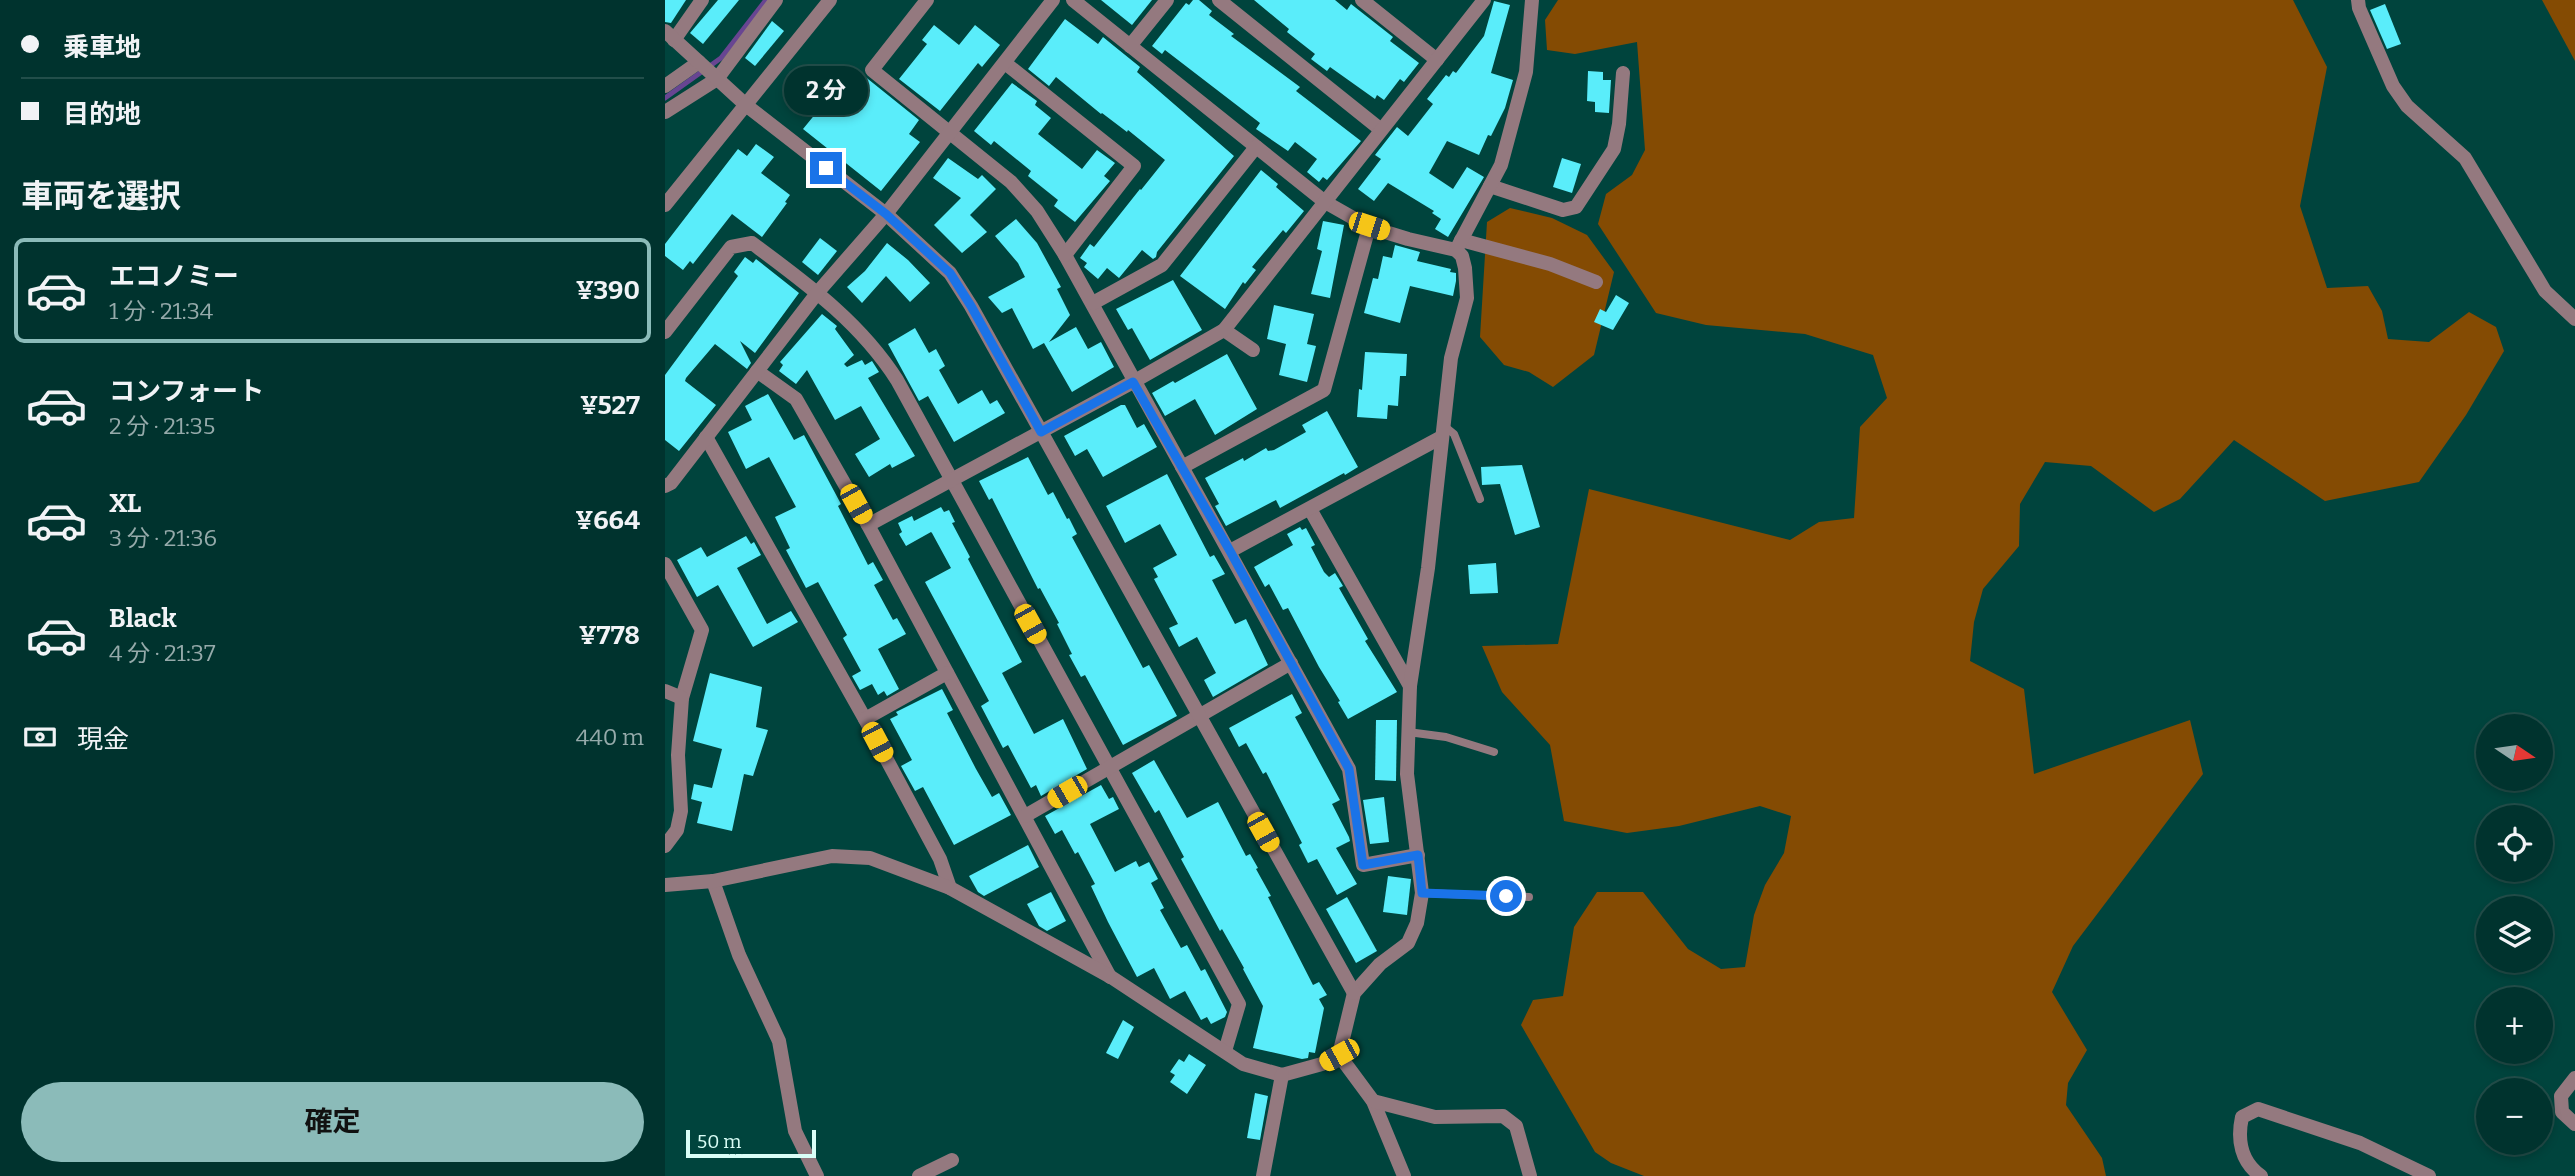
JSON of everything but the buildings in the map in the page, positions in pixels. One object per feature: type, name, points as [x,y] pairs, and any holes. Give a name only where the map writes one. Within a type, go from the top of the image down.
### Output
[{"type":"street","points":[[702,0],[670,36],[747,106],[886,214],[950,273],[971,306],[1354,993]]},
{"type":"street","points":[[665,112],[717,79],[776,0]]},
{"type":"street","points":[[665,205],[830,0]]},
{"type":"street","points":[[927,0],[872,70],[1011,182],[1037,211],[1093,303],[1133,382],[1230,551],[1349,769],[1363,865],[1418,855]]},
{"type":"street","points":[[665,486],[671,483],[818,292],[886,214],[1053,0]]},
{"type":"street","points":[[1073,0],[1325,202],[1369,226],[1408,239],[1459,245],[1550,264],[1596,282]]},
{"type":"street","points":[[1130,46],[1167,0]]},
{"type":"street","points":[[1219,0],[1380,129]]},
{"type":"street","points":[[1362,0],[1437,60]]},
{"type":"street","points":[[868,525],[1224,330],[1484,0]]},
{"type":"street","points":[[665,885],[713,881],[832,856],[870,858],[950,888],[1111,977],[1243,1064],[1282,1075],[1322,1064],[1339,1055],[1354,993],[1380,964],[1408,943],[1417,923],[1422,893],[1407,774],[1408,732],[1441,431],[1451,358],[1467,298],[1465,268],[1459,245],[1501,165],[1526,72],[1532,0]]},
{"type":"street","points":[[2358,0],[2393,86],[2407,106],[2465,158],[2546,291],[2575,319]]},
{"type":"street","points":[[665,86],[699,62]]},
{"type":"street","points":[[1005,63],[1134,166],[1065,255]]},
{"type":"street","points":[[1490,186],[1563,210],[1576,207],[1613,149],[1619,124],[1623,73]]},
{"type":"street","points":[[1093,303],[1162,265],[1256,146]]},
{"type":"street","points":[[1182,467],[1324,390],[1369,226]]},
{"type":"street","points":[[665,332],[731,247],[753,243],[818,292],[878,351],[897,380],[1239,1004],[1225,1051]]},
{"type":"street","points":[[1224,330],[1253,350]]},
{"type":"street","points":[[757,371],[796,399],[868,525],[1111,977]]},
{"type":"street","points":[[1230,551],[1310,509],[1441,431]]},
{"type":"street","points":[[706,437],[865,719],[940,859],[950,888]]},
{"type":"street","points":[[1310,509],[1411,686]]},
{"type":"street","points":[[665,564],[702,630],[682,698],[678,755],[681,811],[677,830],[665,846]]},
{"type":"street","points":[[1025,816],[1291,663]]},
{"type":"street","points":[[865,719],[947,673]]},
{"type":"street","points":[[665,691],[682,698]]},
{"type":"street","points":[[713,881],[739,955],[779,1041],[795,1131],[817,1176]]},
{"type":"street","points":[[1339,1055],[1373,1101],[1404,1176]]},
{"type":"street","points":[[1263,1176],[1282,1075]]},
{"type":"street","points":[[2575,1078],[2561,1096],[2562,1112],[2575,1124]]},
{"type":"street","points":[[1373,1101],[1435,1117],[1503,1116],[1516,1126],[1530,1176]]},
{"type":"street","points":[[2261,1176],[2256,1173],[2240,1148],[2238,1134],[2242,1117],[2258,1109],[2360,1143],[2429,1176]]},
{"type":"street","points":[[919,1176],[952,1160]]},
{"type":"lane","points":[[1441,431],[1454,434],[1480,499]]},
{"type":"lane","points":[[1408,732],[1446,737],[1494,752]]},
{"type":"lane","points":[[1422,893],[1529,897]]},
{"type":"shaded area","points":[[1558,0],[2293,0],[2327,67],[2300,206],[2327,288],[2368,286],[2382,311],[2388,339],[2429,342],[2469,312],[2496,327],[2504,351],[2466,415],[2419,482],[2325,501],[2234,440],[2180,499],[2154,512],[2091,466],[2045,462],[2020,504],[2019,546],[1983,589],[1974,622],[1970,661],[2024,689],[2034,774],[2190,720],[2203,774],[2073,946],[2052,992],[2087,1050],[2068,1083],[2066,1105],[2102,1158],[2106,1176],[1644,1176],[1611,1163],[1595,1152],[1521,1025],[1533,1000],[1563,996],[1574,927],[1597,892],[1643,892],[1688,949],[1721,969],[1745,967],[1754,915],[1765,885],[1784,853],[1791,816],[1760,806],[1679,826],[1627,833],[1564,821],[1550,745],[1502,692],[1482,646],[1558,644],[1589,489],[1790,540],[1819,522],[1854,518],[1860,427],[1887,398],[1873,355],[1805,334],[1706,325],[1656,313],[1598,224],[1606,194],[1632,175],[1645,150],[1637,42],[1575,54],[1547,50],[1545,20]]},
{"type":"shaded area","points":[[2542,0],[2575,0],[2575,61]]},
{"type":"shaded area","points":[[1510,208],[1552,218],[1587,235],[1614,272],[1594,355],[1553,387],[1529,372],[1504,365],[1480,337],[1487,222]]},
{"type":"waterway","points":[[665,98],[721,58],[766,0]]},
{"type":"route","points":[[826,168],[886,214],[950,273],[1041,432],[1133,382],[1230,551],[1349,769],[1363,865],[1418,855],[1422,893],[1506,896]]}]
